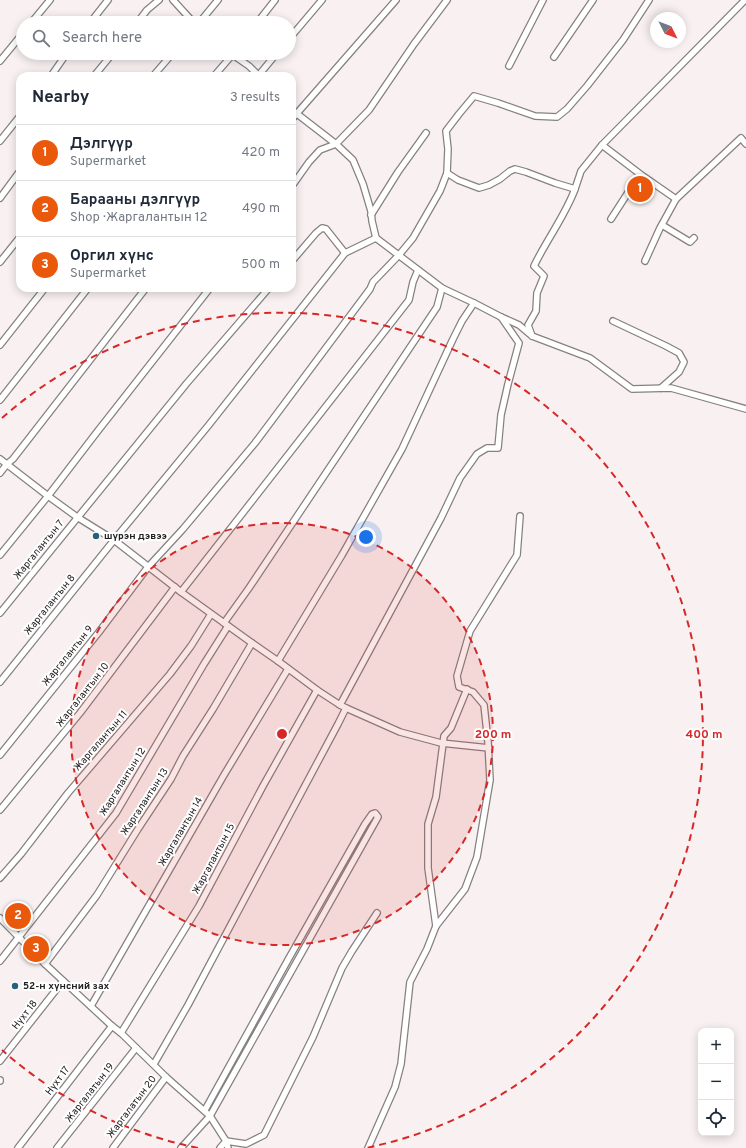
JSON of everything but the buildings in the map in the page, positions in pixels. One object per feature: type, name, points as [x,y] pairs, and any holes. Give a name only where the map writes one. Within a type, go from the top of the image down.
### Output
[{"type":"street","points":[[37,16],[50,0]]},
{"type":"street","points":[[95,16],[108,0]]},
{"type":"street","points":[[142,16],[159,0]]},
{"type":"street","points":[[173,0],[188,16]]},
{"type":"street","points":[[205,16],[218,0]]},
{"type":"street","points":[[262,16],[275,0]]},
{"type":"street","points":[[296,31],[322,0]]},
{"type":"street","points":[[296,111],[396,0]]},
{"type":"street","points":[[296,180],[320,150],[336,144],[369,110],[414,44],[447,0]]},
{"type":"street","points":[[509,66],[543,0]]},
{"type":"street","points":[[554,57],[593,0]]},
{"type":"street","name":"Жаргалантын 9","points":[[0,755],[99,632],[148,567],[183,529],[255,443],[370,289],[373,282],[413,238],[440,191],[447,173],[448,149],[446,131],[474,96],[535,116],[557,117],[567,109],[587,86],[622,40],[649,0]]},
{"type":"street","points":[[532,336],[528,325],[536,311],[537,293],[544,276],[534,266],[572,197],[581,170],[602,145],[745,0]]},
{"type":"street","points":[[0,61],[16,42]]},
{"type":"street","points":[[54,72],[62,60]]},
{"type":"street","points":[[97,72],[107,60]]},
{"type":"street","points":[[156,72],[167,60]]},
{"type":"street","points":[[217,72],[227,60]]},
{"type":"street","points":[[240,60],[254,72]]},
{"type":"street","points":[[261,72],[271,60]]},
{"type":"street","points":[[296,116],[336,144],[353,160],[363,184],[371,211],[376,238],[442,288],[519,325],[532,336],[590,358],[632,390],[671,388],[746,409]]},
{"type":"street","points":[[0,141],[16,121]]},
{"type":"street","points":[[371,216],[398,172],[426,133]]},
{"type":"street","points":[[645,261],[660,228],[676,199],[741,138],[746,144]]},
{"type":"street","points":[[602,145],[676,199]]},
{"type":"street","points":[[447,173],[458,180],[479,188],[489,186],[515,169],[575,189]]},
{"type":"street","points":[[611,219],[640,174]]},
{"type":"street","points":[[0,198],[16,176]]},
{"type":"street","points":[[662,225],[690,242],[694,238]]},
{"type":"street","points":[[296,256],[322,228],[326,228],[345,253],[376,238]]},
{"type":"street","points":[[0,262],[16,242]]},
{"type":"street","name":"Жаргалантын 8","points":[[0,682],[208,426],[345,253]]},
{"type":"street","points":[[181,592],[409,300],[413,282],[418,270]]},
{"type":"street","name":"Жаргалантын 12","points":[[0,961],[116,813],[226,625],[437,307],[442,288]]},
{"type":"street","points":[[0,345],[42,292]]},
{"type":"street","points":[[0,400],[85,292]]},
{"type":"street","points":[[0,473],[14,458],[143,292]]},
{"type":"street","points":[[0,555],[48,496],[207,292]]},
{"type":"street","name":"Жаргалантын 7","points":[[0,613],[187,383],[266,292]]},
{"type":"street","points":[[278,661],[342,556],[402,449],[459,327],[474,303]]},
{"type":"street","points":[[340,705],[441,518],[460,478],[476,454],[487,448],[498,448],[501,415],[519,343],[500,317]]},
{"type":"street","points":[[613,321],[679,353],[684,362],[679,372],[661,388]]},
{"type":"street","points":[[0,458],[48,496],[77,517],[114,540],[226,625],[340,705],[400,732],[443,744],[489,748]]},
{"type":"street","points":[[368,1148],[395,1087],[402,1064],[410,982],[427,949],[436,926],[465,889],[477,858],[490,780],[489,748],[484,705],[474,692],[459,687],[457,676],[470,631],[517,555],[520,516]]},
{"type":"street","name":"Жаргалантын 10","points":[[0,810],[80,713],[175,587]]},
{"type":"street","name":"Жаргалантын 11","points":[[0,878],[21,854],[68,793],[170,674],[191,646],[211,614]]},
{"type":"street","name":"Жаргалантын 13","points":[[44,964],[97,895],[171,779],[183,756],[252,643]]},
{"type":"street","name":"Жаргалантын 14","points":[[91,1006],[224,775],[288,669]]},
{"type":"street","name":"Жаргалантын 15","points":[[121,1033],[199,906],[263,786],[317,690]]},
{"type":"street","points":[[436,926],[428,868],[428,824],[436,796],[444,736],[451,728],[467,690]]},
{"type":"street","points":[[154,1064],[188,1005],[346,708]]},
{"type":"street","points":[[181,1148],[210,1116],[378,817],[375,813],[372,814],[365,824],[205,1110]]},
{"type":"street","points":[[226,1141],[246,1144],[264,1135],[313,1037],[342,968],[377,913]]},
{"type":"street","points":[[0,918],[44,964],[121,1033],[166,1077],[205,1110],[226,1141],[228,1148]]},
{"type":"street","points":[[289,958],[296,962]]},
{"type":"street","name":"Нүхт 18","points":[[0,1061],[63,981]]},
{"type":"street","points":[[257,1016],[264,1020]]},
{"type":"street","name":"Нүхт 17","points":[[18,1148],[112,1026]]},
{"type":"street","name":"Жаргалатын 19","points":[[57,1148],[136,1048]]},
{"type":"street","name":"Жаргалатын 20","points":[[113,1148],[166,1077]]},
{"type":"street","points":[[220,1148],[226,1141]]},
{"type":"place","name":"Дэлгүүр","points":[[640,189]]},
{"type":"place","name":"шүрэн дэвээ","points":[[96,536]]},
{"type":"place","name":"Барааны дэлгүүр","points":[[18,916]]},
{"type":"place","name":"Оргил хүнс","points":[[36,949]]},
{"type":"place","name":"52-н хүнсний зах","points":[[15,986]]}]
